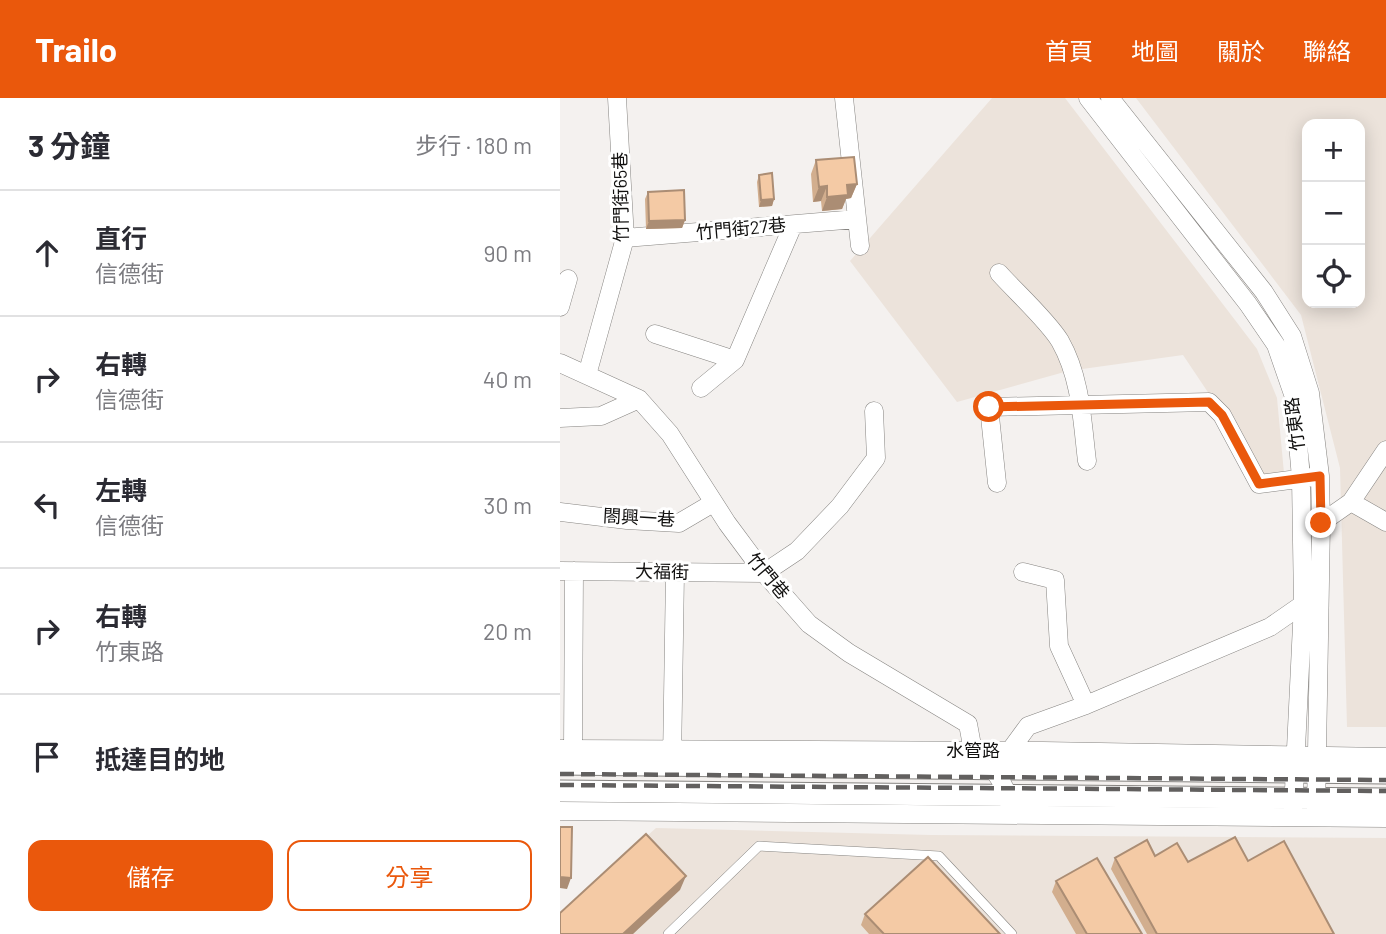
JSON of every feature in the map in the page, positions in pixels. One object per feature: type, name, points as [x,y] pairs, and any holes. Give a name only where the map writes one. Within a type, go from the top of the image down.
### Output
[{"type":"street","name":"竹門街65巷","points":[[587,375],[625,238],[617,98]]},
{"type":"street","points":[[844,98],[860,246]]},
{"type":"street","name":"竹東路","points":[[1088,98],[1248,304],[1276,345],[1294,397],[1301,478],[1303,604],[1293,807]]},
{"type":"street","name":"竹東路","points":[[1110,98],[1264,292],[1292,336],[1310,393],[1320,476],[1321,523],[1316,808]]},
{"type":"street","name":"竹門街27巷","points":[[625,238],[857,219]]},
{"type":"street","points":[[701,388],[735,360],[793,225]]},
{"type":"street","points":[[999,273],[1058,339],[1079,391],[1087,461]]},
{"type":"street","points":[[560,307],[568,279]]},
{"type":"street","points":[[655,334],[735,360]]},
{"type":"street","name":"竹門巷","points":[[560,363],[639,399],[670,434],[713,503],[764,573],[809,624],[849,653],[968,724],[973,751]]},
{"type":"street","points":[[560,418],[601,416],[639,399]]},
{"type":"street","points":[[997,483],[989,407],[1080,404],[1209,402],[1222,415],[1259,484],[1320,476]]},
{"type":"street","points":[[764,573],[797,551],[840,506],[876,458],[874,411]]},
{"type":"street","points":[[1321,523],[1351,502],[1386,450]]},
{"type":"street","points":[[1351,502],[1386,522]]},
{"type":"street","name":"閤興一巷","points":[[560,512],[679,523],[713,503]]},
{"type":"street","points":[[564,754],[567,571]]},
{"type":"street","name":"大福街","points":[[567,571],[764,573]]},
{"type":"street","points":[[1023,572],[1055,580],[1059,646],[1086,705]]},
{"type":"street","points":[[672,757],[675,573]]},
{"type":"street","points":[[994,768],[1012,751],[1028,726],[1086,705],[1270,627],[1321,591]]},
{"type":"street","points":[[973,751],[994,768],[1009,806]]},
{"type":"street","name":"水管路","points":[[672,757],[1012,751],[1317,765],[1386,774]]},
{"type":"street","name":"水管路","points":[[564,754],[994,768],[1295,764]]},
{"type":"street","name":"水管路","points":[[1317,765],[1386,757]]},
{"type":"street","points":[[560,791],[1009,806]]},
{"type":"street","points":[[1316,808],[1386,799]]},
{"type":"street","points":[[560,811],[1009,806],[1293,807],[1386,818]]},
{"type":"lane","points":[[668,934],[759,846],[939,856],[1012,934]]},
{"type":"shaded area","points":[[992,98],[1065,98],[1235,320],[1257,349],[1277,398],[1285,484],[1264,476],[1183,355],[1068,371],[957,402],[850,261]]},
{"type":"shaded area","points":[[1136,98],[1386,98],[1386,727],[1347,727],[1340,468],[1301,315]]},
{"type":"shaded area","points":[[656,828],[931,835],[1386,838],[1386,934],[560,934],[560,913]]},
{"type":"building","points":[[854,157],[857,184],[847,185],[848,195],[827,197],[827,186],[819,187],[816,160]]},
{"type":"building","points":[[772,173],[774,199],[761,200],[759,175]]},
{"type":"building","points":[[684,190],[685,220],[649,221],[648,192]]},
{"type":"building","points":[[560,827],[572,827],[571,878],[560,877]]},
{"type":"building","points":[[646,834],[686,876],[623,934],[560,934],[560,913]]},
{"type":"building","points":[[1235,837],[1248,861],[1284,841],[1334,934],[1157,934],[1115,858],[1147,840],[1155,856],[1177,843],[1188,862]]},
{"type":"building","points":[[928,857],[1000,934],[884,934],[865,914]]},
{"type":"building","points":[[1097,858],[1142,934],[1087,934],[1056,881]]},
{"type":"railway","points":[[560,774],[1386,780]]},
{"type":"railway","points":[[560,785],[1386,791]]},
{"type":"route","points":[[989,407],[1209,402],[1222,415],[1259,484],[1320,476],[1321,523]]}]
